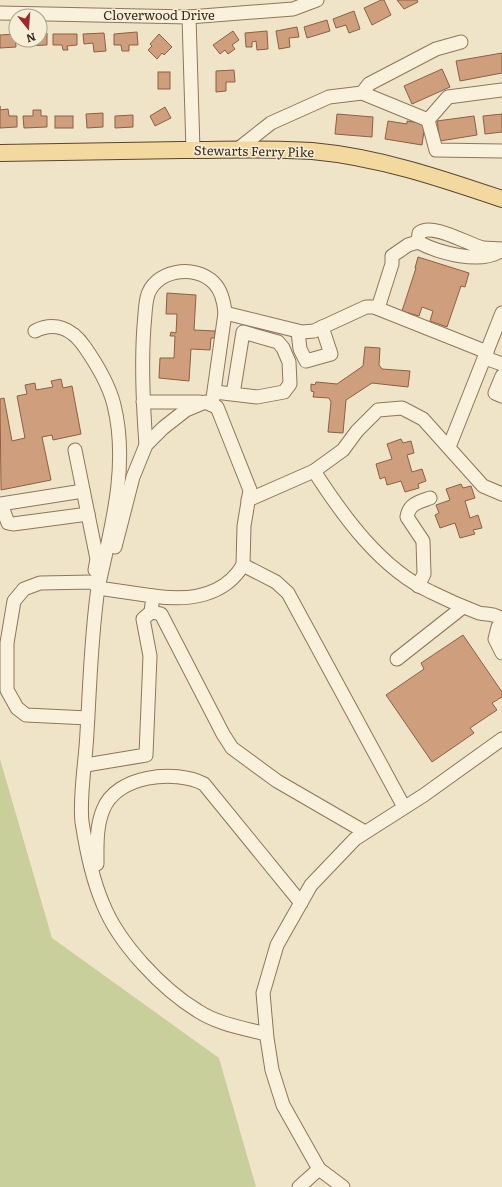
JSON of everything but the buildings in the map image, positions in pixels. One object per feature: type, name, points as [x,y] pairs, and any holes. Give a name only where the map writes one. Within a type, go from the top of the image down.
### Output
[{"type":"main road","name":"Stewarts Ferry Pike","points":[[0,153],[238,149],[312,151],[371,160],[440,178],[502,199]]},
{"type":"street","name":"Cloverwood Drive","points":[[0,13],[189,17],[293,9],[317,0]]},
{"type":"street","points":[[189,17],[193,150]]},
{"type":"street","points":[[362,93],[369,84],[436,49],[461,42]]},
{"type":"street","points":[[428,120],[448,97],[502,90]]},
{"type":"street","points":[[238,149],[271,123],[329,97],[362,93],[428,120]]},
{"type":"street","points":[[428,120],[436,150],[502,151]]},
{"type":"street","points":[[418,242],[419,233],[423,230],[432,229],[483,248],[502,250]]},
{"type":"street","points":[[378,308],[392,264],[392,256],[408,245],[418,242],[458,257],[495,255],[502,250]]},
{"type":"street","points":[[88,718],[26,715],[17,708],[7,690],[7,643],[14,601],[24,589],[40,583],[98,586],[171,598],[192,597],[211,592],[225,586],[236,576],[243,565],[244,526],[250,490],[217,408],[211,400],[225,314],[224,302],[220,289],[213,282],[204,276],[193,272],[178,272],[164,277],[152,286],[147,298],[141,361],[146,445]]},
{"type":"street","points":[[225,314],[298,332],[314,331],[366,307],[378,308],[486,355],[502,364]]},
{"type":"street","points":[[449,447],[502,313]]},
{"type":"street","points":[[35,331],[43,327],[54,326],[67,329],[79,338],[91,356],[114,404],[120,458],[116,498],[98,586],[92,628],[86,765],[82,796],[82,822],[102,904],[114,926],[134,952],[160,981],[198,1012],[222,1023],[266,1034]]},
{"type":"street","points":[[298,332],[300,349],[306,361],[332,354],[322,327]]},
{"type":"street","points":[[98,586],[133,477],[146,445],[163,428],[186,410],[211,400],[233,394],[257,397],[284,392],[290,384],[289,362],[278,342],[242,332],[233,394]]},
{"type":"street","points":[[502,376],[495,393],[502,396]]},
{"type":"street","points":[[143,402],[211,400]]},
{"type":"street","points":[[248,500],[314,471],[343,450],[357,431],[378,410],[402,408],[423,419],[483,486],[502,494]]},
{"type":"street","points":[[75,450],[97,559],[98,586]]},
{"type":"street","points":[[314,471],[343,514],[387,563],[418,586],[463,607],[482,614],[496,614],[501,618],[494,639],[502,654]]},
{"type":"street","points":[[83,491],[1,504],[8,524],[88,514]]},
{"type":"street","points":[[418,586],[424,574],[423,541],[407,517],[408,511],[413,504],[430,498]]},
{"type":"street","points":[[243,565],[276,582],[288,592],[404,807]]},
{"type":"street","points":[[86,765],[146,754],[150,656],[143,619],[151,612],[153,596]]},
{"type":"street","points":[[397,659],[463,607]]},
{"type":"street","points":[[151,612],[160,614],[223,734],[232,748],[277,781],[365,832]]},
{"type":"street","points":[[343,1187],[319,1169],[283,1105],[272,1070],[266,1034],[263,993],[277,945],[311,885],[355,840],[502,739]]},
{"type":"street","points":[[97,886],[96,838],[103,809],[118,789],[146,778],[174,777],[194,779],[204,784],[301,903]]},
{"type":"street","points":[[299,1187],[319,1169]]},
{"type":"green space","points":[[0,759],[52,938],[219,1058],[256,1187],[0,1187]]}]
